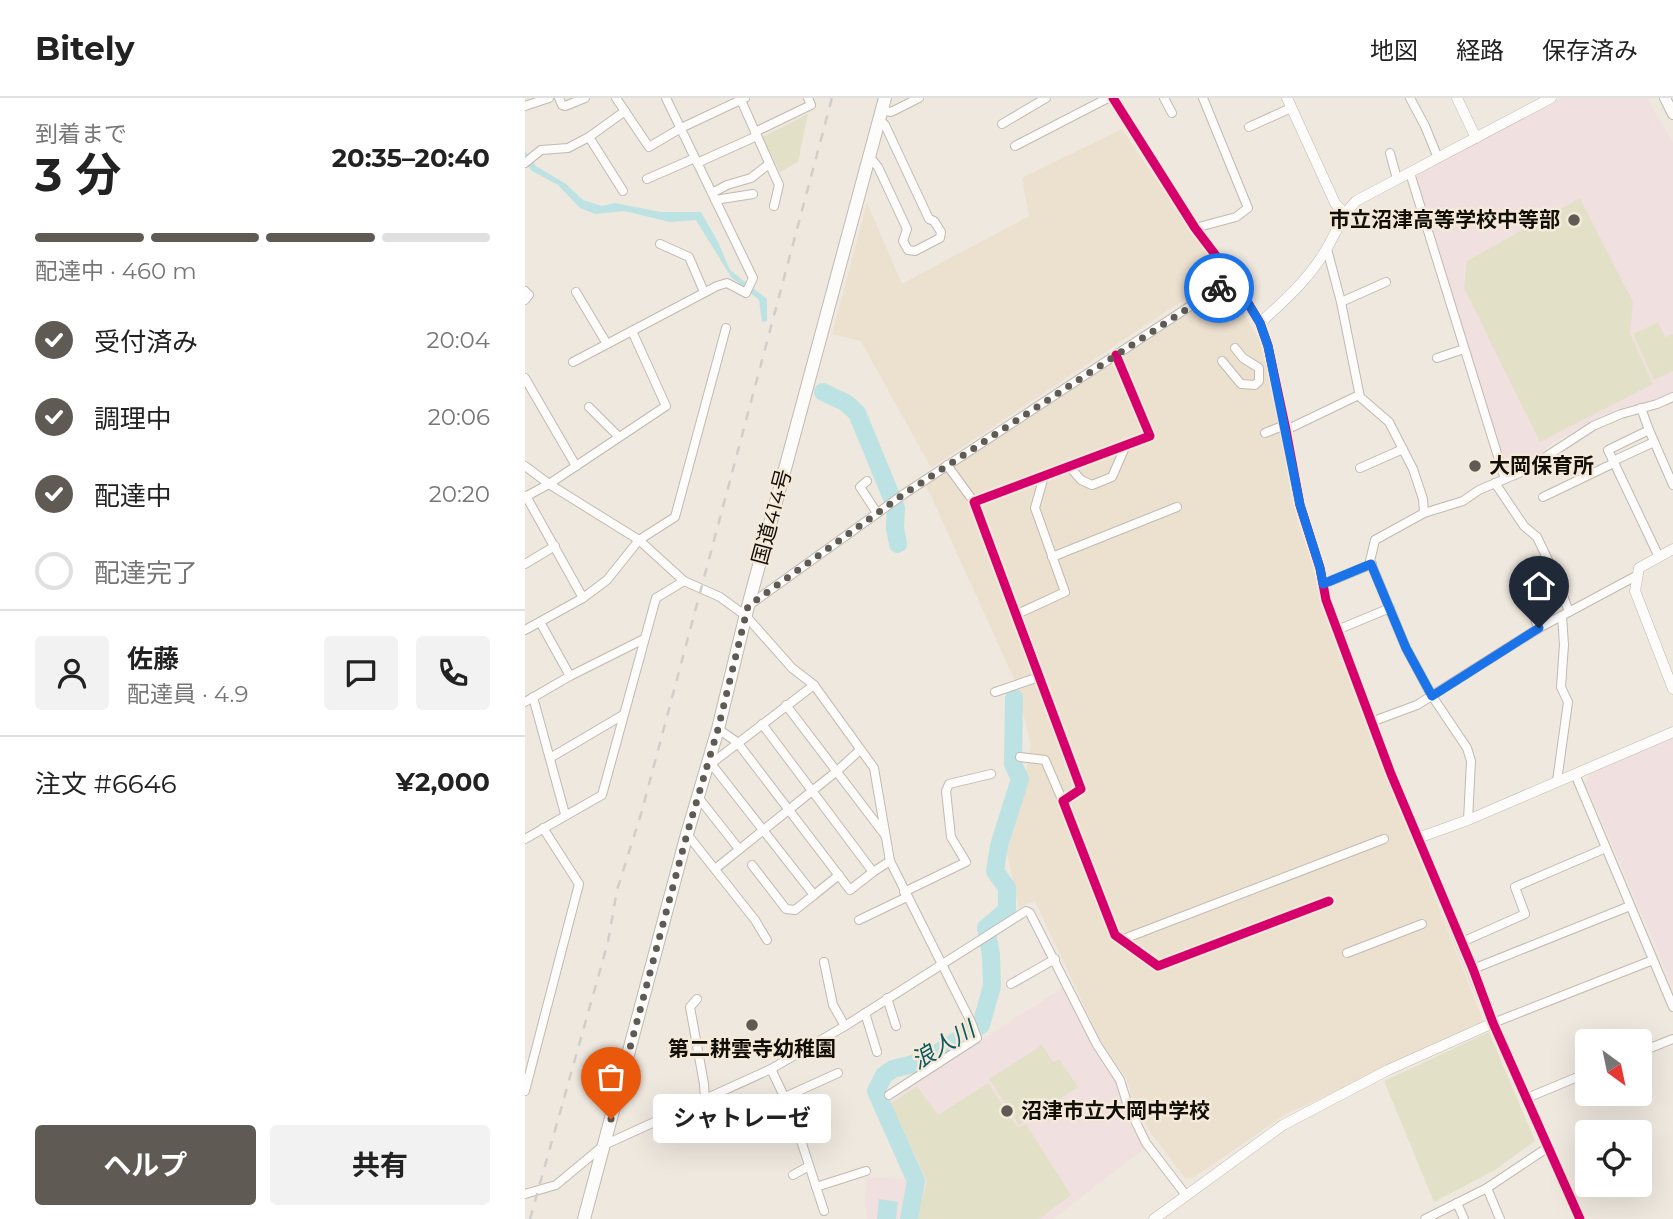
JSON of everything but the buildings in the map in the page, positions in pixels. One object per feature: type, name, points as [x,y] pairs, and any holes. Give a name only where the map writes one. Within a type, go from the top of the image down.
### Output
[{"type":"highway","name":"国道414号","points":[[584,1219],[687,834],[710,762],[747,611],[882,109]]},
{"type":"main road","points":[[1665,98],[1673,114]]},
{"type":"street","points":[[525,106],[549,98]]},
{"type":"street","points":[[559,98],[565,106],[585,98]]},
{"type":"street","points":[[616,98],[649,147],[681,128],[742,99],[779,185],[774,206]]},
{"type":"street","points":[[573,362],[704,292],[727,284],[746,293],[753,278],[666,98]]},
{"type":"street","points":[[647,179],[756,134],[811,105],[808,98]]},
{"type":"street","points":[[869,156],[878,167],[907,229],[903,241],[908,250],[915,251],[940,238],[941,232],[934,221],[929,219],[885,125],[882,109],[891,112],[919,98]]},
{"type":"street","points":[[1002,124],[1046,98]]},
{"type":"street","points":[[1014,146],[1111,98],[1195,228],[1233,278],[1260,323],[1268,346],[1300,505],[1320,568],[1326,600],[1371,722],[1493,1023],[1580,1219]]},
{"type":"street","points":[[1164,98],[1172,113]]},
{"type":"street","points":[[1410,98],[1425,125],[1438,158]]},
{"type":"street","points":[[1457,98],[1476,138]]},
{"type":"street","points":[[1260,323],[1306,278],[1327,249],[1344,213],[1356,201],[1551,98]]},
{"type":"street","points":[[1195,228],[1236,217],[1248,208],[1204,99]]},
{"type":"street","points":[[1249,127],[1289,103],[1335,203],[1344,213]]},
{"type":"street","points":[[525,163],[541,150],[568,148],[589,137],[625,111]]},
{"type":"street","points":[[589,137],[623,191]]},
{"type":"street","points":[[1390,153],[1397,179]]},
{"type":"street","points":[[713,196],[727,185],[751,178],[769,164]]},
{"type":"street","points":[[1410,173],[1505,479]]},
{"type":"street","points":[[713,196],[753,194]]},
{"type":"street","points":[[660,244],[689,257],[704,292]]},
{"type":"street","points":[[1327,249],[1341,302],[1359,395],[1389,422],[1423,499],[1424,513]]},
{"type":"street","points":[[747,611],[888,505],[1233,278]]},
{"type":"street","points":[[1341,302],[1386,282]]},
{"type":"street","points":[[525,291],[529,295],[525,300]]},
{"type":"street","points":[[576,292],[607,344]]},
{"type":"street","points":[[525,630],[583,598],[607,580],[639,540],[675,517],[726,328]]},
{"type":"street","points":[[583,598],[526,497],[666,406],[632,331]]},
{"type":"street","points":[[1222,361],[1241,384],[1255,386],[1259,381],[1259,368],[1243,358],[1235,348]]},
{"type":"street","points":[[1437,358],[1464,349]]},
{"type":"street","points":[[974,502],[1150,436],[1116,355]]},
{"type":"street","points":[[525,378],[576,466]]},
{"type":"street","points":[[1265,433],[1286,428],[1359,395]]},
{"type":"street","points":[[1468,820],[1471,761],[1467,748],[1432,696],[1406,648],[1371,564],[1373,543],[1424,513],[1463,500],[1524,471],[1593,426],[1673,397]]},
{"type":"street","points":[[589,407],[619,437]]},
{"type":"street","points":[[1641,408],[1673,485]]},
{"type":"street","points":[[1649,430],[1608,450],[1659,556]]},
{"type":"street","points":[[1543,497],[1654,442]]},
{"type":"street","points":[[1069,466],[1081,480],[1092,485],[1112,477],[1126,445]]},
{"type":"street","points":[[1360,468],[1403,449]]},
{"type":"street","points":[[947,465],[974,502],[1081,789],[1063,801],[1064,804]]},
{"type":"street","points":[[525,466],[639,540],[684,581],[747,611],[792,668],[814,685],[874,768],[890,861],[943,964],[977,1038],[889,1095]]},
{"type":"street","points":[[1015,615],[1065,592],[1035,508],[1044,476]]},
{"type":"street","points":[[867,481],[860,487],[877,513]]},
{"type":"street","points":[[1495,483],[1524,526],[1537,537],[1557,579],[1566,614],[1561,688],[1568,702],[1557,781]]},
{"type":"street","points":[[1052,557],[1177,507]]},
{"type":"street","points":[[525,564],[555,546]]},
{"type":"street","points":[[1673,550],[1639,568],[1635,591],[1673,689]]},
{"type":"street","points":[[1323,584],[1371,564]]},
{"type":"street","points":[[1371,722],[1417,705],[1538,629],[1636,576]]},
{"type":"street","points":[[1521,580],[1538,629]]},
{"type":"street","points":[[525,839],[603,794],[656,598],[684,581]]},
{"type":"street","points":[[1337,630],[1390,608]]},
{"type":"street","points":[[540,622],[569,676]]},
{"type":"street","points":[[565,814],[550,758],[529,699],[644,639]]},
{"type":"street","points":[[995,692],[1039,677]]},
{"type":"street","points":[[814,685],[710,762],[814,895]]},
{"type":"street","points":[[786,705],[887,837]]},
{"type":"street","points":[[550,758],[623,715]]},
{"type":"street","points":[[762,724],[873,872]]},
{"type":"street","points":[[718,729],[737,742],[850,890],[890,861]]},
{"type":"street","points":[[1418,838],[1468,820],[1673,732]]},
{"type":"street","points":[[715,869],[860,750]]},
{"type":"street","points":[[1020,757],[1045,760],[1115,936],[1158,966],[1329,901]]},
{"type":"street","points":[[1575,774],[1673,1007]]},
{"type":"street","points":[[859,920],[966,862],[951,837],[946,791],[949,784],[991,775]]},
{"type":"street","points":[[698,797],[740,849]]},
{"type":"street","points":[[525,1091],[579,884],[543,828]]},
{"type":"street","points":[[687,834],[755,920],[767,940]]},
{"type":"street","points":[[1121,940],[1384,839]]},
{"type":"street","points":[[1462,942],[1525,914],[1515,887],[1606,848]]},
{"type":"street","points":[[752,865],[786,909],[795,910],[839,875]]},
{"type":"street","points":[[1473,969],[1630,906]]},
{"type":"street","points":[[525,1194],[557,1185],[604,1145],[771,1069],[845,1026],[1026,911],[1030,912],[1055,959],[1097,1045],[1120,1080],[1146,1143],[1185,1194]]},
{"type":"street","points":[[1347,953],[1422,924]]},
{"type":"street","points":[[1010,984],[1055,959]]},
{"type":"street","points":[[1154,1219],[1283,1125],[1319,1104],[1493,1023],[1653,960]]},
{"type":"street","points":[[824,962],[833,1005],[845,1026]]},
{"type":"street","points":[[887,998],[896,1026]]},
{"type":"street","points":[[697,999],[690,1007],[705,1100]]},
{"type":"street","points":[[865,1013],[877,1052]]},
{"type":"street","points":[[1652,1047],[1673,1039]]},
{"type":"street","points":[[771,1069],[791,1109],[824,1211]]},
{"type":"street","points":[[785,1097],[838,1073]]},
{"type":"street","points":[[1527,1098],[1575,1078]]},
{"type":"street","points":[[770,1123],[791,1109]]},
{"type":"street","points":[[1425,1219],[1487,1188],[1547,1148]]},
{"type":"street","points":[[793,1175],[809,1166]]},
{"type":"street","points":[[816,1187],[866,1171]]},
{"type":"street","points":[[1487,1188],[1500,1219]]},
{"type":"street","points":[[1457,1203],[1464,1219]]},
{"type":"shaded area","points":[[1562,98],[1647,98],[1673,143],[1673,393],[1645,403],[1619,408],[1591,421],[1548,446],[1537,457],[1506,473],[1415,182],[1417,175]]},
{"type":"shaded area","points":[[1122,129],[1221,275],[931,468],[861,341],[832,334],[867,203],[902,284],[1029,216],[1022,178]]},
{"type":"shaded area","points":[[1219,294],[1231,294],[1261,342],[1300,529],[1316,570],[1321,600],[1366,723],[1481,1015],[1482,1025],[1286,1114],[1193,1178],[1185,1178],[1150,1132],[1133,1100],[1126,1078],[1101,1042],[1035,901],[1019,907],[1007,853],[1031,746],[1016,683],[926,485]]},
{"type":"shaded area","points":[[1673,737],[1673,987],[1586,783],[1591,772]]},
{"type":"shaded area","name":"沼津市立大岡中学校","points":[[1064,987],[1092,1047],[1116,1082],[1128,1121],[1145,1148],[1053,1219],[867,1219],[867,1177],[922,1180],[885,1102]]},
{"type":"green space","points":[[808,114],[798,162],[780,172],[762,137]]},
{"type":"green space","points":[[1580,198],[1633,302],[1630,333],[1653,384],[1540,442],[1464,288],[1467,261]]},
{"type":"green space","points":[[1658,322],[1665,337],[1673,334],[1673,371],[1654,380],[1633,334]]},
{"type":"green space","points":[[1489,1032],[1535,1141],[1495,1170],[1434,1202],[1384,1081]]},
{"type":"green space","points":[[1042,1045],[1053,1062],[1059,1059],[1078,1087],[1019,1125],[989,1079]]},
{"type":"green space","points":[[988,1083],[1018,1128],[1026,1124],[1071,1195],[1039,1219],[917,1219],[927,1181],[891,1103],[917,1086],[938,1115]]},
{"type":"water","points":[[525,151],[536,166],[566,184],[583,200],[602,206],[615,203],[661,212],[701,212],[730,270],[767,299],[767,321],[762,322],[759,300],[731,277],[696,220],[670,222],[624,211],[595,214],[580,208],[558,185],[532,171],[525,163]]},
{"type":"water","points":[[879,1199],[898,1202],[896,1219],[877,1219]]},
{"type":"waterway","name":"浪人川","points":[[823,392],[846,403],[857,413],[896,508],[895,528],[898,544]]},
{"type":"waterway","name":"浪人川","points":[[909,1219],[916,1181],[876,1091],[884,1075],[893,1069],[925,1061],[981,1025],[992,986],[991,955],[986,928],[1007,910],[1007,888],[995,871],[999,846],[1020,779],[1013,764],[1014,698]]},
{"type":"railway","points":[[530,1219],[608,942],[617,890],[641,814],[832,98]]},
{"type":"cycle path","points":[[1113,98],[1195,228],[1233,278],[1260,323],[1268,346],[1300,505],[1320,568],[1326,600],[1391,774],[1493,1023],[1580,1219]]},
{"type":"cycle path","points":[[1116,355],[1150,436],[974,502],[1081,789],[1063,801],[1115,935],[1158,966],[1329,901]]},
{"type":"way so far","points":[[611,1119],[687,834],[718,729],[748,606],[904,494],[1219,288]]},
{"type":"place","name":"市立沼津高等学校中等部","points":[[1574,220]]},
{"type":"place","name":"大岡保育所","points":[[1475,466]]},
{"type":"place","name":"第二耕雲寺幼稚園","points":[[752,1025]]},
{"type":"place","name":"沼津市立大岡中学校","points":[[1007,1111]]},
{"type":"place","name":"シャトレーゼ","points":[[611,1119]]},
{"type":"route","points":[[1219,288],[1233,278],[1260,323],[1268,346],[1300,505],[1323,584],[1371,564],[1406,648],[1432,696],[1539,628]]}]
